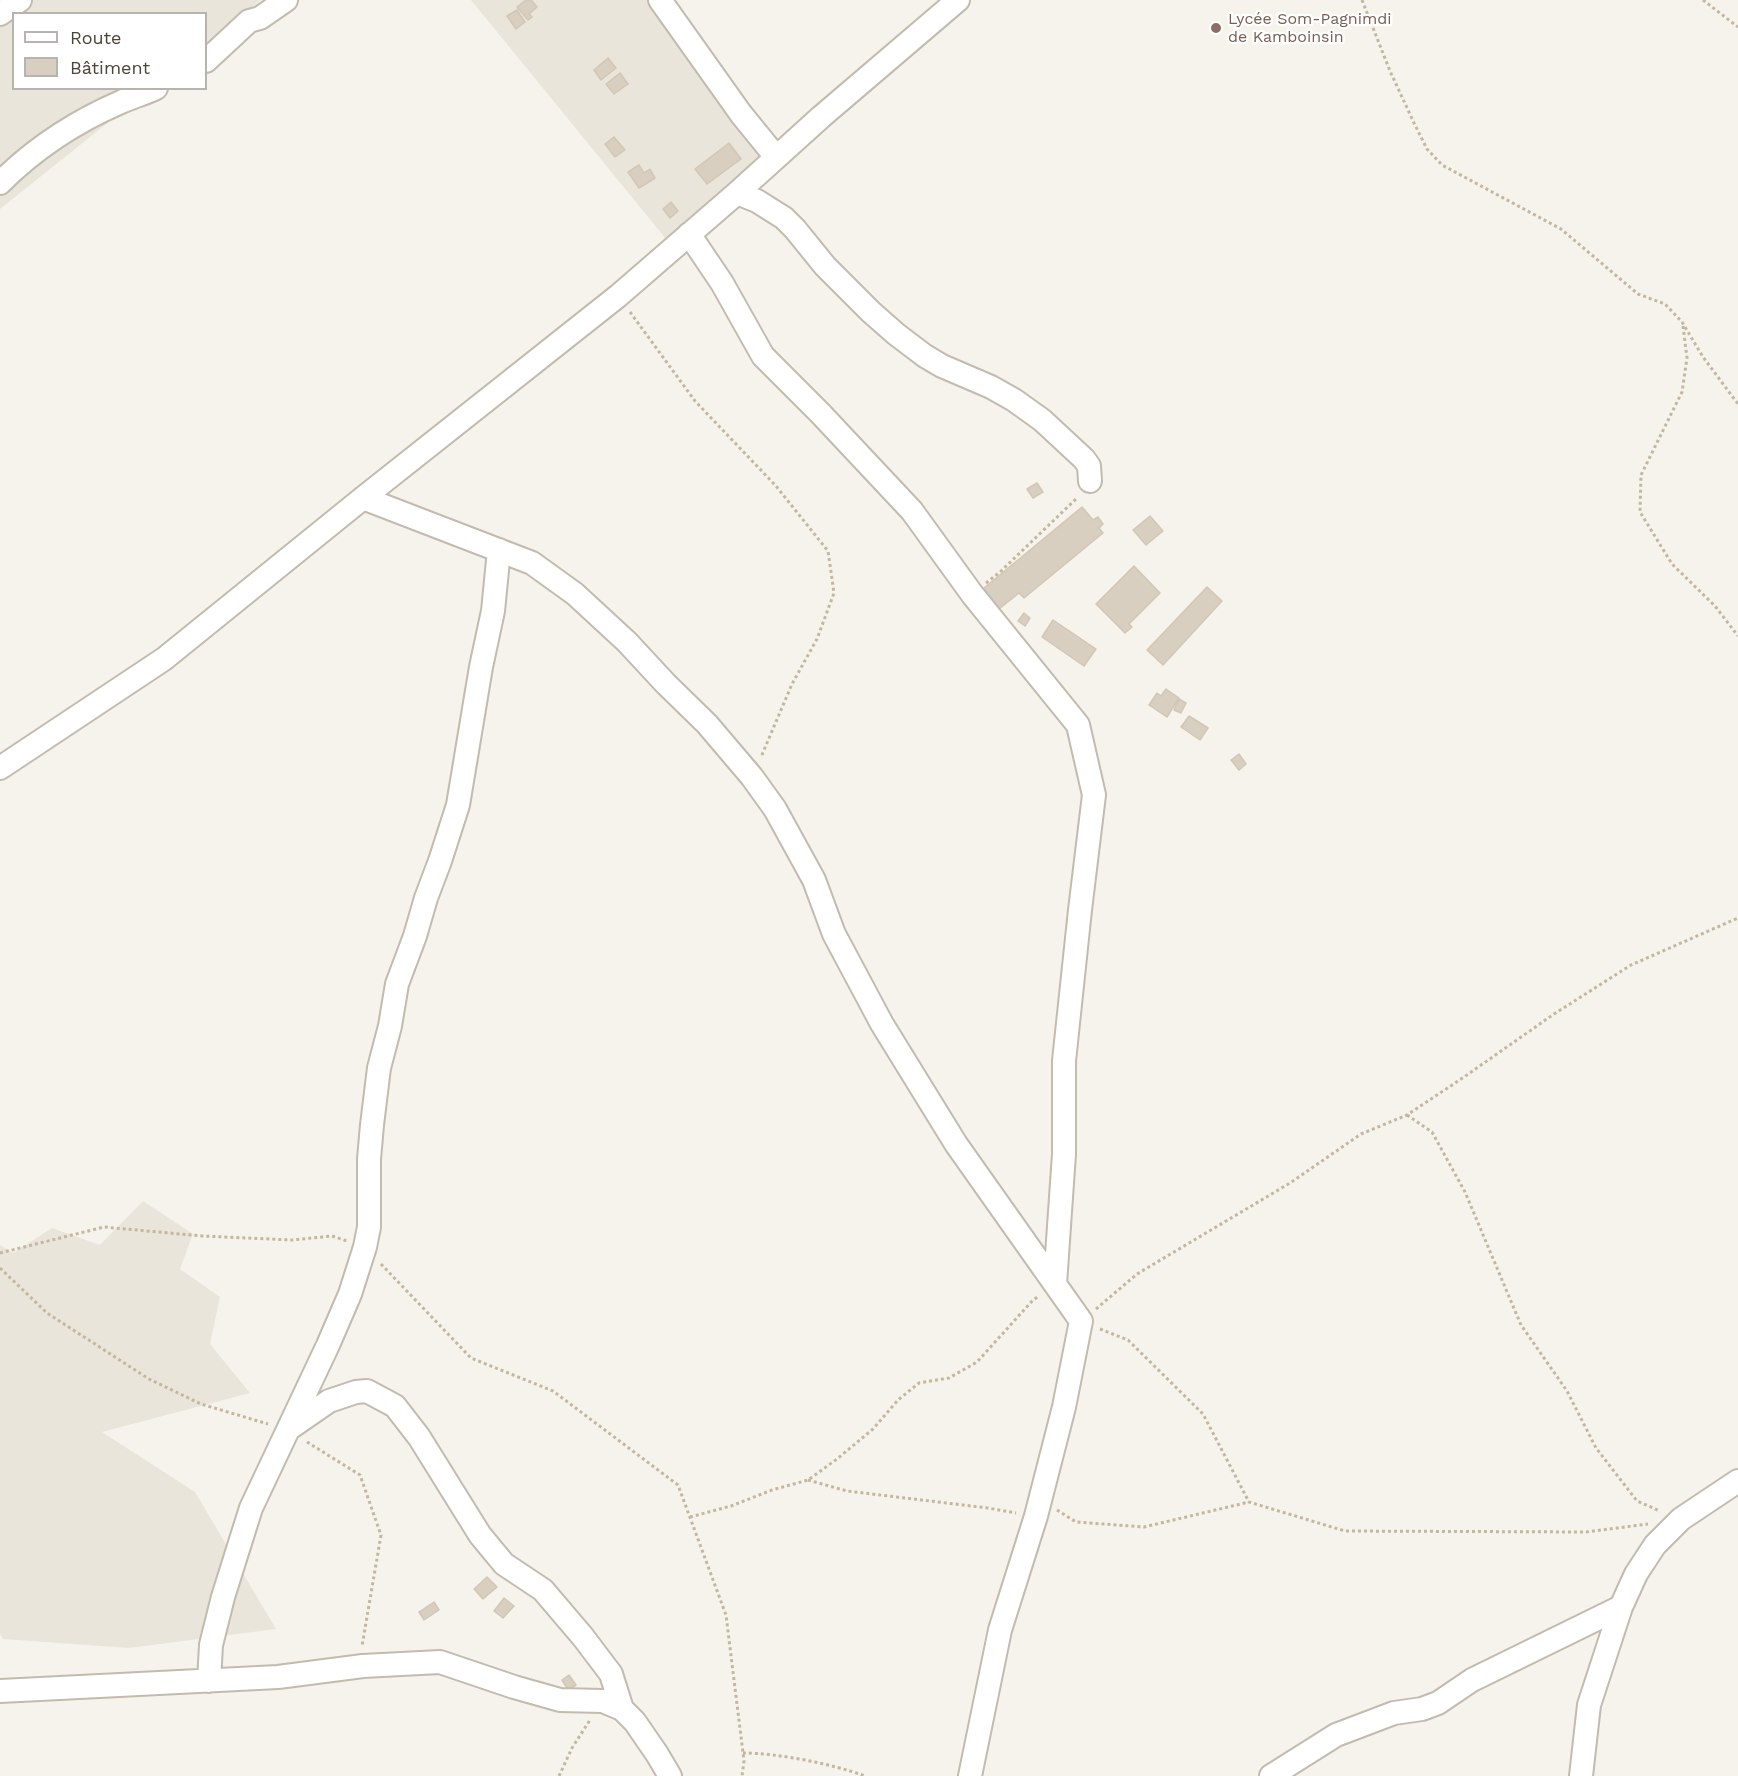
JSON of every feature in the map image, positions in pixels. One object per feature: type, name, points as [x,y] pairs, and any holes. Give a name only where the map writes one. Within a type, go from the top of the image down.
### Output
[{"type":"street","points":[[0,14],[20,0]]},
{"type":"street","points":[[207,60],[261,9],[286,0]]},
{"type":"street","points":[[660,0],[741,114],[776,157]]},
{"type":"street","points":[[0,768],[164,659],[618,296],[958,0]]},
{"type":"street","points":[[4,174],[78,124],[151,90]]},
{"type":"street","points":[[737,193],[757,201],[784,218],[795,228],[825,266],[871,312],[925,356],[942,366],[991,387],[1042,420],[1084,459],[1089,466],[1090,481]]},
{"type":"street","points":[[689,234],[722,283],[763,356],[912,511],[972,594],[1078,725],[1094,795],[1064,1061],[1064,1154],[1055,1284]]},
{"type":"street","points":[[363,498],[532,563],[575,594],[627,642],[707,724],[752,777],[775,809],[814,880],[834,934],[882,1024],[956,1144],[1081,1321],[1064,1407],[1037,1508],[1000,1630],[970,1776]]},
{"type":"street","points":[[209,1680],[211,1645],[223,1597],[251,1508],[328,1345],[350,1294],[365,1246],[369,1227],[369,1159],[379,1068],[390,1026],[397,984],[458,805],[480,667],[493,611],[499,550]]},
{"type":"street","points":[[287,1430],[329,1401],[356,1392],[367,1391],[395,1407],[419,1437],[480,1535],[504,1564],[543,1590],[583,1637],[610,1674],[612,1705]]},
{"type":"street","points":[[1581,1776],[1589,1705],[1622,1606],[1636,1574],[1655,1545],[1681,1520],[1738,1482]]},
{"type":"street","points":[[1271,1776],[1336,1735],[1394,1713],[1422,1709],[1438,1703],[1472,1680],[1622,1606]]},
{"type":"street","points":[[0,1691],[278,1677],[363,1666],[440,1662],[514,1688],[560,1700],[612,1705],[635,1722],[670,1776]]},
{"type":"path","points":[[1362,0],[1390,71],[1426,149],[1442,165],[1561,230],[1638,294],[1665,304],[1682,322],[1738,404]]},
{"type":"path","points":[[1703,0],[1738,27]]},
{"type":"path","points":[[618,296],[695,401],[776,486],[828,550],[834,593],[817,639],[792,684],[752,777]]},
{"type":"path","points":[[1682,322],[1687,358],[1682,392],[1641,475],[1640,512],[1672,564],[1715,606],[1738,636]]},
{"type":"path","points":[[972,594],[1000,572],[1077,498],[1090,481]]},
{"type":"path","points":[[1249,1502],[1203,1413],[1128,1340],[1081,1321],[1137,1274],[1290,1183],[1361,1134],[1407,1115],[1554,1014],[1631,965],[1738,918]]},
{"type":"path","points":[[1407,1115],[1432,1132],[1465,1192],[1521,1325],[1567,1391],[1596,1448],[1637,1500],[1681,1520]]},
{"type":"path","points":[[0,1253],[104,1227],[202,1236],[292,1240],[332,1236],[365,1246],[471,1358],[553,1391],[678,1485],[726,1615],[744,1761],[742,1776]]},
{"type":"path","points":[[0,1268],[47,1313],[149,1379],[201,1404],[287,1430],[360,1475],[381,1535],[362,1642],[363,1666]]},
{"type":"path","points":[[690,1517],[808,1480],[873,1429],[898,1401],[919,1383],[949,1378],[977,1362],[1033,1300],[1055,1284]]},
{"type":"path","points":[[808,1480],[847,1491],[988,1508],[1037,1508],[1076,1522],[1144,1527],[1249,1502],[1345,1531],[1586,1532],[1681,1520]]},
{"type":"path","points":[[560,1776],[572,1748],[612,1705]]},
{"type":"path","points":[[743,1753],[799,1760],[851,1770],[865,1776]]},
{"type":"shaded area","points":[[0,0],[261,0],[207,43],[207,12],[12,12],[12,90],[149,90],[0,209]]},
{"type":"shaded area","points":[[471,0],[660,0],[772,158],[666,239]]},
{"type":"shaded area","points":[[143,1201],[193,1234],[180,1269],[220,1297],[210,1344],[250,1393],[102,1432],[195,1492],[276,1629],[129,1648],[3,1639],[0,1634],[0,1245],[13,1253],[52,1228],[100,1245]]},
{"type":"building","points":[[526,0],[531,0],[537,7],[529,14],[532,17],[528,20],[517,7]]},
{"type":"building","points":[[517,10],[525,22],[516,29],[507,16]]},
{"type":"building","points":[[608,58],[616,68],[601,80],[594,70]]},
{"type":"building","points":[[620,73],[628,84],[614,94],[606,84]]},
{"type":"building","points":[[614,137],[625,150],[615,157],[605,144]]},
{"type":"building","points":[[729,143],[741,159],[707,184],[695,169]]},
{"type":"building","points":[[639,165],[644,173],[650,169],[655,178],[639,188],[628,172]]},
{"type":"building","points":[[671,202],[678,211],[670,218],[663,209]]},
{"type":"building","points":[[1037,483],[1043,492],[1033,498],[1027,489]]},
{"type":"building","points":[[1082,507],[1093,520],[1098,517],[1103,524],[1099,528],[1103,533],[1024,598],[1019,593],[994,613],[978,593]]},
{"type":"building","points":[[1150,516],[1163,531],[1146,545],[1133,530]]},
{"type":"building","points":[[1134,566],[1160,593],[1129,624],[1132,627],[1125,633],[1096,604]]},
{"type":"building","points":[[1207,587],[1222,601],[1163,665],[1147,650]]},
{"type":"building","points":[[1024,613],[1030,618],[1025,626],[1018,621]]},
{"type":"building","points":[[1053,620],[1096,649],[1084,666],[1042,637]]},
{"type":"building","points":[[1166,689],[1179,698],[1167,717],[1149,705],[1157,693],[1161,696]]},
{"type":"building","points":[[1179,699],[1186,703],[1181,713],[1174,710]]},
{"type":"building","points":[[1189,716],[1208,728],[1200,740],[1181,727]]},
{"type":"building","points":[[1239,754],[1246,764],[1239,770],[1231,760]]},
{"type":"building","points":[[487,1577],[497,1587],[483,1599],[474,1589]]},
{"type":"building","points":[[504,1598],[514,1606],[503,1618],[494,1611]]},
{"type":"building","points":[[434,1602],[439,1610],[424,1620],[419,1612]]},
{"type":"building","points":[[569,1675],[576,1685],[568,1690],[562,1680]]},
{"type":"place","name":"Lycée Som-Pagnimdi de Kamboinsin","points":[[1216,28]]}]
